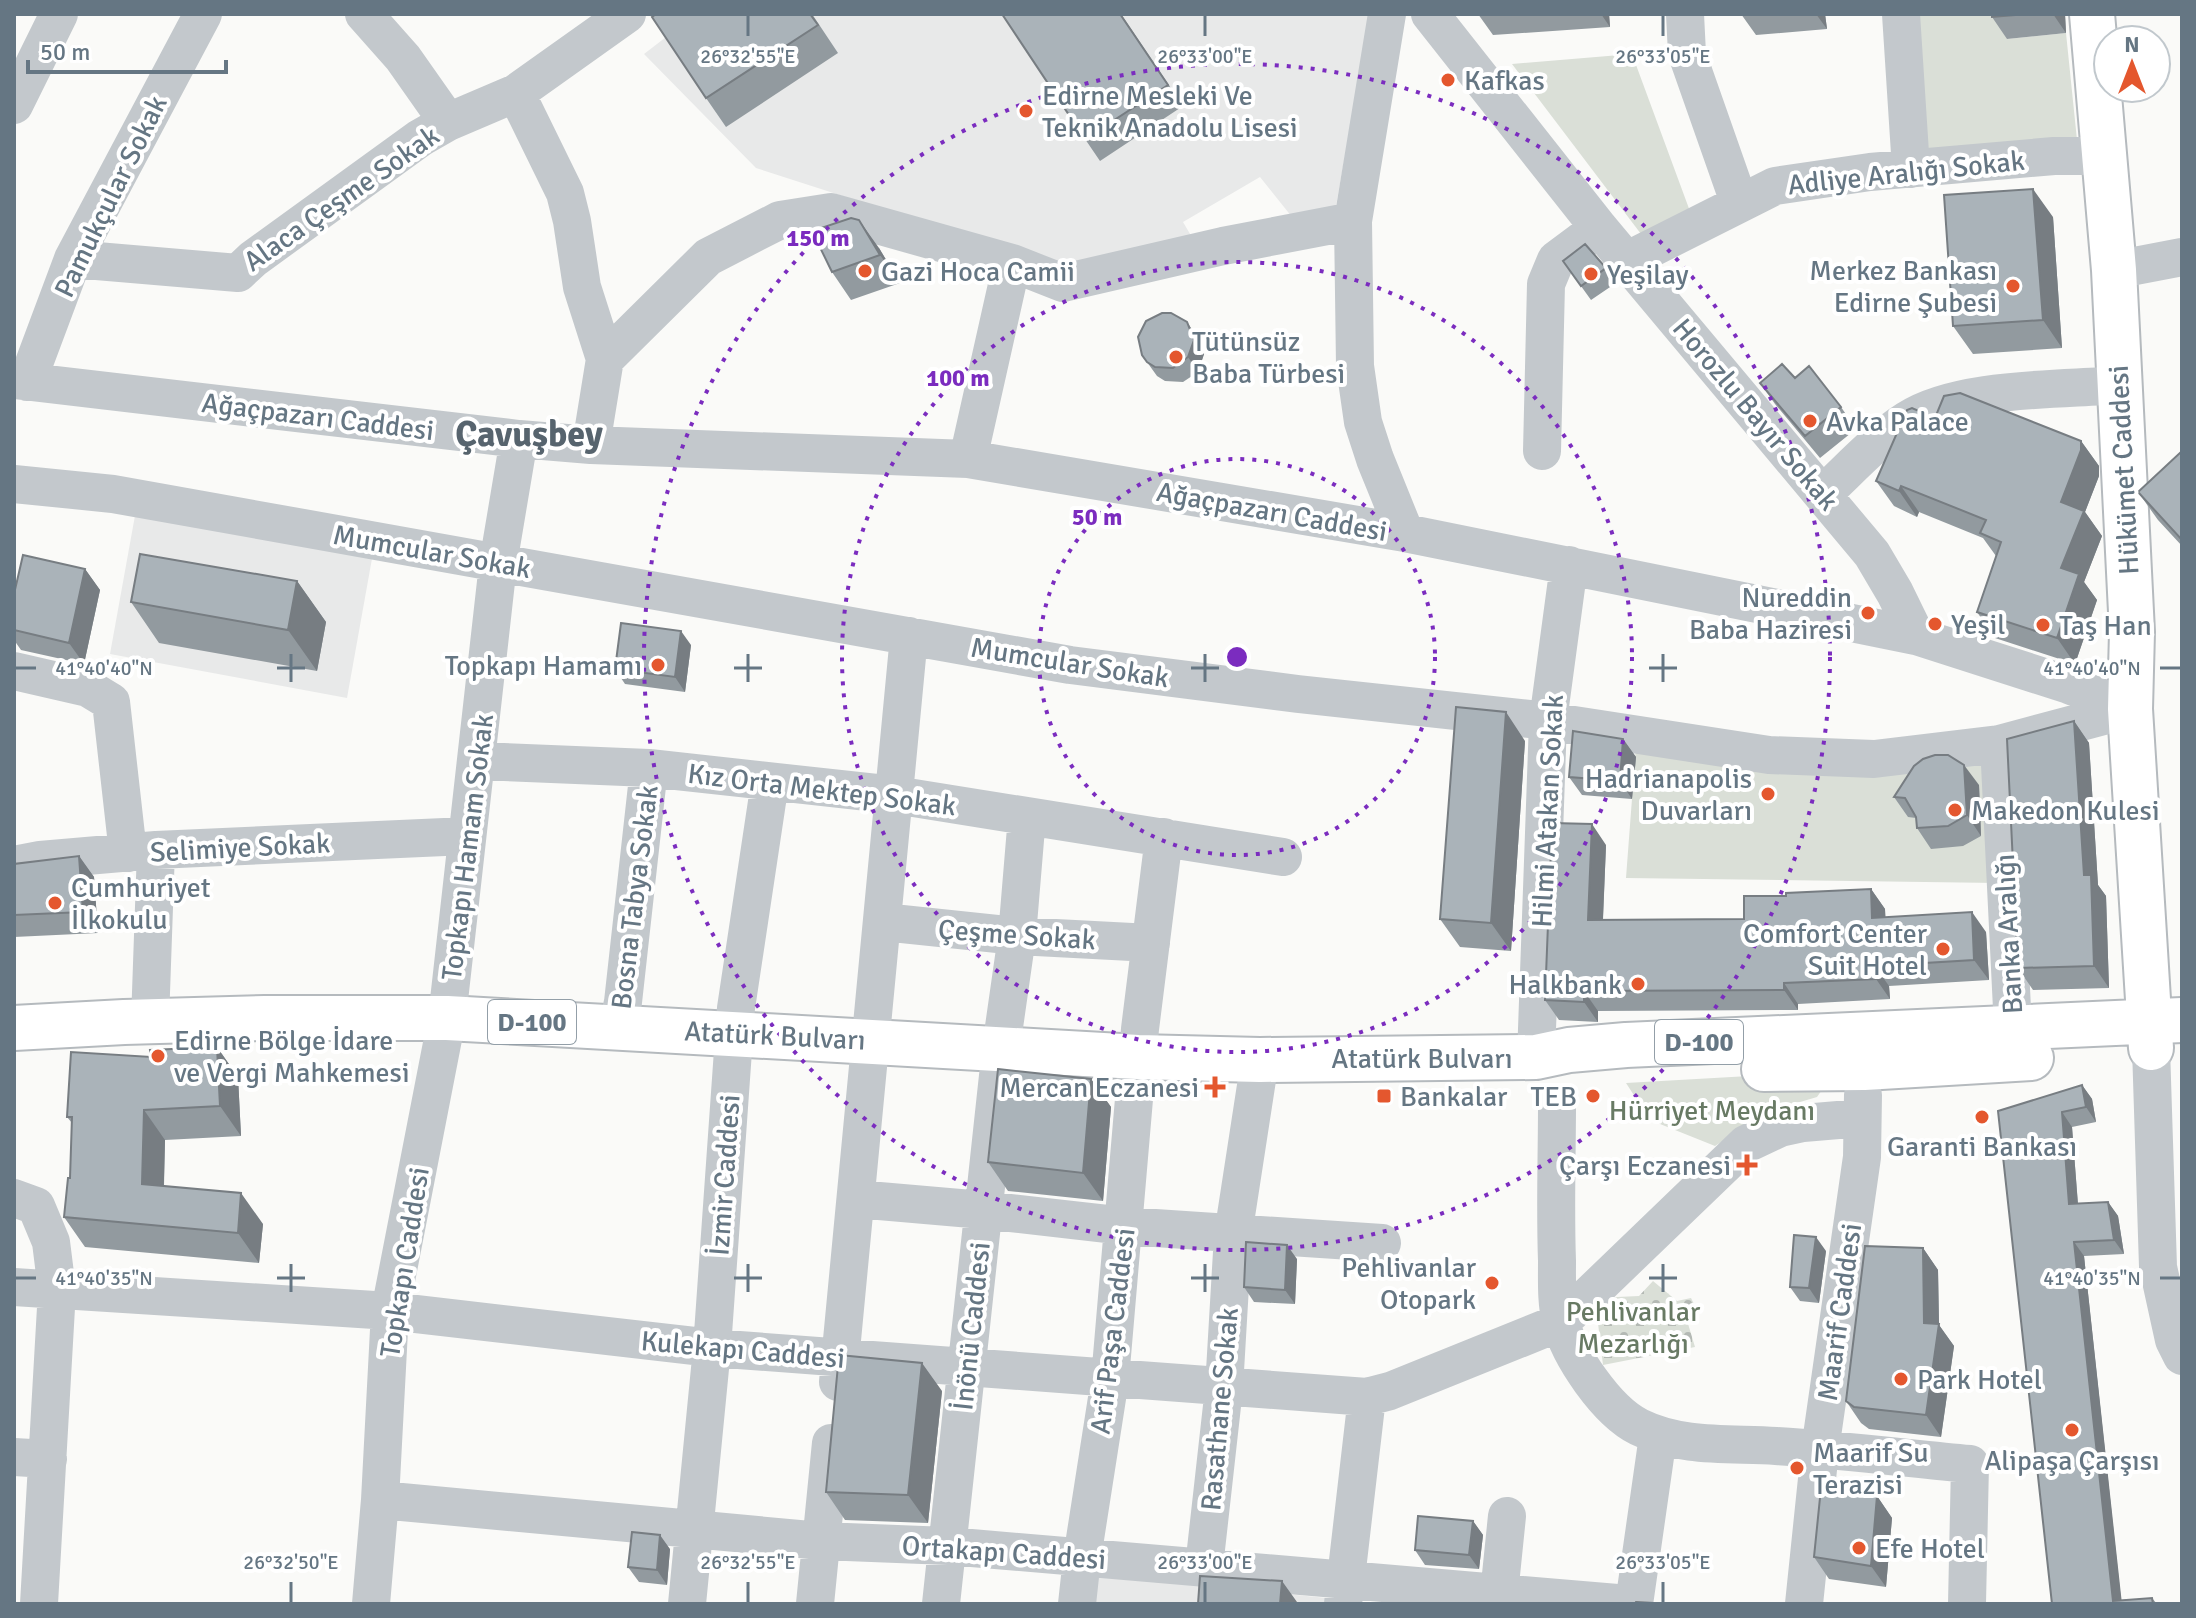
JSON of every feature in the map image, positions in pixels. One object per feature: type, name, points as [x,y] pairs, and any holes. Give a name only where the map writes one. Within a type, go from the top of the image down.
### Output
[{"type":"main road","name":"Hükümet Caddesi","points":[[2092,14],[2114,270],[2132,632],[2130,709],[2166,1034]]},
{"type":"main road","name":"Atatürk Bulvarı","points":[[14,1028],[150,1021],[447,1018],[1138,1057],[1260,1060],[1536,1057],[1568,1070],[1640,1072],[1863,1052],[2166,1034]]},
{"type":"main road","name":"Atatürk Bulvarı","points":[[1863,1052],[2013,1029],[2166,1034]]},
{"type":"street","points":[[14,105],[59,14]]},
{"type":"street","name":"Pamukçular Sokak","points":[[20,381],[73,259],[203,14]]},
{"type":"street","points":[[364,14],[403,58],[448,122]]},
{"type":"street","name":"Alaca Çeşme Sokak","points":[[73,259],[238,273],[420,138],[448,122],[516,93],[627,14]]},
{"type":"street","points":[[1387,14],[1353,221],[1355,366],[1363,422],[1405,533]]},
{"type":"street","name":"Horozlu Bayır Sokak","points":[[1430,14],[1599,228],[1872,554],[1916,636]]},
{"type":"street","points":[[1685,14],[1687,54],[1739,202]]},
{"type":"street","points":[[1901,14],[1911,169]]},
{"type":"street","points":[[516,93],[565,193],[582,287],[605,359],[591,445]]},
{"type":"street","name":"Adliye Aralığı Sokak","points":[[1628,260],[1775,186],[1832,176],[2054,156],[2106,156]]},
{"type":"street","points":[[605,359],[708,257],[780,220],[831,212],[1012,263],[1063,283],[1223,246],[1353,221]]},
{"type":"street","points":[[1542,451],[1546,284],[1556,260],[1599,228]]},
{"type":"street","points":[[2114,270],[2182,257]]},
{"type":"street","points":[[968,459],[1012,263]]},
{"type":"street","name":"Ağaçpazarı Caddesi","points":[[20,381],[591,445],[968,459],[1405,533],[1916,636],[2069,685],[2130,709]]},
{"type":"street","points":[[1823,494],[1908,419],[1937,405],[1967,397],[2119,385]]},
{"type":"street","name":"Topkapı Hamam Sokak","points":[[447,1018],[498,564],[519,439]]},
{"type":"street","name":"Mumcular Sokak","points":[[14,484],[113,494],[1070,665],[1548,721],[1769,755],[1874,759],[1999,744],[2130,709]]},
{"type":"street","name":"Hilmi Atakan Sokak","points":[[1536,1057],[1548,721],[1569,565]]},
{"type":"street","points":[[815,1604],[909,636]]},
{"type":"street","points":[[14,671],[88,688],[111,702],[142,852],[150,1021]]},
{"type":"street","name":"Banka Aralığı","points":[[1999,744],[2013,1029]]},
{"type":"street","name":"Kız Orta Mektep Sokak","points":[[478,761],[649,768],[895,795],[1283,857]]},
{"type":"street","name":"Bosna Tabya Sokak","points":[[618,1026],[649,768]]},
{"type":"street","name":"İzmir Caddesi","points":[[687,1604],[712,1348],[734,1033],[770,782]]},
{"type":"street","name":"İnönü Caddesi","points":[[941,1604],[1001,1048],[1017,936],[1027,816]]},
{"type":"street","name":"Selimiye Sokak","points":[[14,865],[142,852],[467,836]]},
{"type":"street","name":"Arif Paşa Caddesi","points":[[1077,1604],[1110,1379],[1138,1057],[1164,837]]},
{"type":"street","name":"Çeşme Sokak","points":[[883,922],[1017,936],[1151,943]]},
{"type":"street","name":"Topkapı Caddesi","points":[[371,1604],[390,1311],[447,1018]]},
{"type":"street","points":[[2166,1034],[2168,1160],[2158,1267],[2174,1340],[2182,1356]]},
{"type":"street","name":"Maarif Caddesi","points":[[1804,1604],[1820,1450],[1862,1157],[1863,1052]]},
{"type":"street","name":"Rasathane Sokak","points":[[1204,1567],[1224,1388],[1233,1235],[1260,1060]]},
{"type":"street","points":[[1557,1103],[1556,1226],[1561,1322],[1575,1356],[1615,1409],[1635,1426],[1681,1441],[1970,1464],[1967,1604]]},
{"type":"street","name":"Kulekapı Caddesi","points":[[14,1287],[390,1311],[712,1348],[1367,1397],[1390,1391],[1561,1322],[1746,1144],[1780,1128],[1862,1118]]},
{"type":"street","points":[[14,1198],[36,1206],[51,1242],[57,1290],[31,1458],[39,1604]]},
{"type":"street","points":[[856,1199],[1125,1226],[1382,1243]]},
{"type":"street","points":[[1345,1593],[1367,1397]]},
{"type":"street","points":[[1631,1604],[1658,1436]]},
{"type":"street","name":"Ortakapı Caddesi","points":[[380,1500],[821,1541],[948,1546],[1204,1567],[1345,1593],[1631,1604]]},
{"type":"street","points":[[1499,1598],[1507,1516]]},
{"type":"shaded area","name":"Edirne Mesleki Ve Teknik Anadolu Lisesi","points":[[696,14],[1370,14],[1336,206],[1292,217],[1260,177],[1183,222],[1193,239],[1066,268],[756,168],[644,54]]},
{"type":"shaded area","points":[[136,510],[373,553],[347,698],[110,654]]},
{"type":"shaded area","points":[[1094,1576],[1327,1598],[1327,1604],[1091,1604]]},
{"type":"green space","points":[[1912,14],[2004,14],[2007,39],[2066,33],[2077,140],[1924,153]]},
{"type":"green space","points":[[1632,54],[1691,214],[1641,234],[1512,64]]},
{"type":"green space","points":[[1636,746],[1993,756],[1998,883],[1626,878]]},
{"type":"green space","name":"Hürriyet Meydanı","points":[[1835,1071],[1817,1097],[1769,1111],[1715,1146],[1650,1120],[1626,1083]]},
{"type":"green space","name":"Pehlivanlar Mezarlığı","points":[[1653,1281],[1677,1301],[1691,1298],[1698,1312],[1686,1317],[1695,1347],[1603,1365],[1595,1298],[1639,1296]]},
{"type":"building","points":[[656,14],[810,14],[818,25],[706,98],[652,17]]},
{"type":"building","points":[[1002,14],[1120,14],[1168,85],[1085,139]]},
{"type":"building","points":[[1992,14],[2028,14],[1992,17]]},
{"type":"building","name":"Merkez Bankası Edirne Şubesi","points":[[2033,189],[2043,320],[1953,326],[1944,195]]},
{"type":"building","points":[[851,218],[859,220],[880,255],[832,272],[812,231]]},
{"type":"building","points":[[1585,244],[1606,268],[1581,286],[1563,261]]},
{"type":"building","points":[[1162,313],[1171,313],[1187,322],[1194,340],[1188,357],[1173,368],[1155,367],[1147,362],[1138,337],[1146,321]]},
{"type":"building","points":[[1782,364],[1795,378],[1809,366],[1841,407],[1805,436],[1760,383]]},
{"type":"building","points":[[1960,393],[2081,441],[2081,450],[2061,502],[2084,511],[2061,568],[2079,574],[2057,638],[1977,612],[2001,542],[1980,533],[1986,520],[1901,486],[1899,491],[1876,481],[1907,410],[1912,408],[1935,418],[1944,396]]},
{"type":"building","points":[[2182,451],[2182,540],[2138,492]]},
{"type":"building","points":[[140,554],[297,581],[288,630],[131,602]]},
{"type":"building","points":[[23,555],[85,569],[69,643],[14,630],[14,594]]},
{"type":"building","points":[[621,623],[681,631],[675,677],[615,669]]},
{"type":"building","points":[[1456,707],[1506,712],[1491,923],[1440,919]]},
{"type":"building","points":[[2074,721],[2084,875],[2091,875],[2094,966],[2018,968],[2007,739]]},
{"type":"building","points":[[1573,731],[1623,739],[1620,781],[1569,777]]},
{"type":"building","points":[[1935,755],[1948,755],[1964,765],[1967,815],[1948,826],[1917,828],[1916,817],[1905,798],[1894,797],[1914,766]]},
{"type":"building","points":[[1552,823],[1592,824],[1588,920],[1744,919],[1744,896],[1871,889],[1872,918],[1972,912],[1974,960],[1875,966],[1876,979],[1784,983],[1784,990],[1584,991],[1584,1002],[1545,1000]]},
{"type":"building","points":[[79,856],[83,912],[14,915],[14,864]]},
{"type":"building","points":[[217,1047],[220,1106],[144,1110],[142,1184],[241,1193],[238,1233],[64,1217],[70,1178],[72,1117],[67,1117],[71,1052],[151,1057],[150,1050]]},
{"type":"building","points":[[998,1069],[1091,1079],[1083,1173],[988,1162]]},
{"type":"building","name":"Alipaşa Çarşısı","points":[[2082,1085],[2086,1107],[2062,1112],[2069,1204],[2108,1202],[2114,1240],[2074,1242],[2113,1601],[2152,1598],[2153,1604],[2052,1604],[1998,1111]]},
{"type":"building","points":[[1794,1235],[1816,1237],[1809,1288],[1790,1287]]},
{"type":"building","points":[[1246,1242],[1287,1245],[1285,1290],[1244,1287]]},
{"type":"building","points":[[1865,1246],[1923,1248],[1924,1323],[1939,1324],[1926,1415],[1854,1407],[1846,1401]]},
{"type":"building","points":[[839,1355],[922,1363],[908,1495],[826,1492]]},
{"type":"building","points":[[1821,1488],[1877,1496],[1871,1566],[1814,1557]]},
{"type":"building","points":[[1418,1516],[1473,1521],[1469,1555],[1415,1550]]},
{"type":"building","points":[[632,1532],[660,1535],[657,1570],[628,1567]]},
{"type":"building","points":[[1200,1576],[1282,1581],[1280,1604],[1198,1604]]},
{"type":"place","name":"Kafkas","points":[[1448,80]]},
{"type":"place","name":"Edirne Mesleki Ve Teknik Anadolu Lisesi","points":[[1026,111]]},
{"type":"place","name":"Gazi Hoca Camii","points":[[865,271]]},
{"type":"place","name":"Yeşilay","points":[[1591,274]]},
{"type":"place","name":"Merkez Bankası Edirne Şubesi","points":[[2013,286]]},
{"type":"place","name":"Tütünsüz Baba Türbesi","points":[[1176,357]]},
{"type":"place","name":"Avka Palace","points":[[1810,421]]},
{"type":"place","name":"Nureddin Baba Haziresi","points":[[1868,613]]},
{"type":"place","name":"Yeşil","points":[[1935,624]]},
{"type":"place","name":"Taş Han","points":[[2043,625]]},
{"type":"place","name":"Topkapı Hamamı","points":[[658,665]]},
{"type":"place","name":"Hadrianapolis Duvarları","points":[[1768,794]]},
{"type":"place","name":"Makedon Kulesi","points":[[1955,810]]},
{"type":"place","name":"Cumhuriyet İlkokulu","points":[[55,903]]},
{"type":"place","name":"Comfort Center Suit Hotel","points":[[1943,949]]},
{"type":"place","name":"Halkbank","points":[[1638,984]]},
{"type":"place","name":"Edirne Bölge İdare ve Vergi Mahkemesi","points":[[158,1056]]},
{"type":"place","name":"Mercan Eczanesi","points":[[1215,1087]]},
{"type":"place","name":"Bankalar","points":[[1384,1096]]},
{"type":"place","name":"TEB","points":[[1593,1096]]},
{"type":"place","name":"Garanti Bankası","points":[[1982,1117]]},
{"type":"place","name":"Çarşı Eczanesi","points":[[1747,1165]]},
{"type":"place","name":"Pehlivanlar Otopark","points":[[1492,1283]]},
{"type":"place","name":"Park Hotel","points":[[1901,1379]]},
{"type":"place","name":"Alipaşa Çarşısı","points":[[2072,1430]]},
{"type":"place","name":"Maarif Su Terazisi","points":[[1797,1468]]},
{"type":"place","name":"Efe Hotel","points":[[1859,1548]]},
{"type":"district","name":"Çavuşbey","points":[[529,433]]}]
